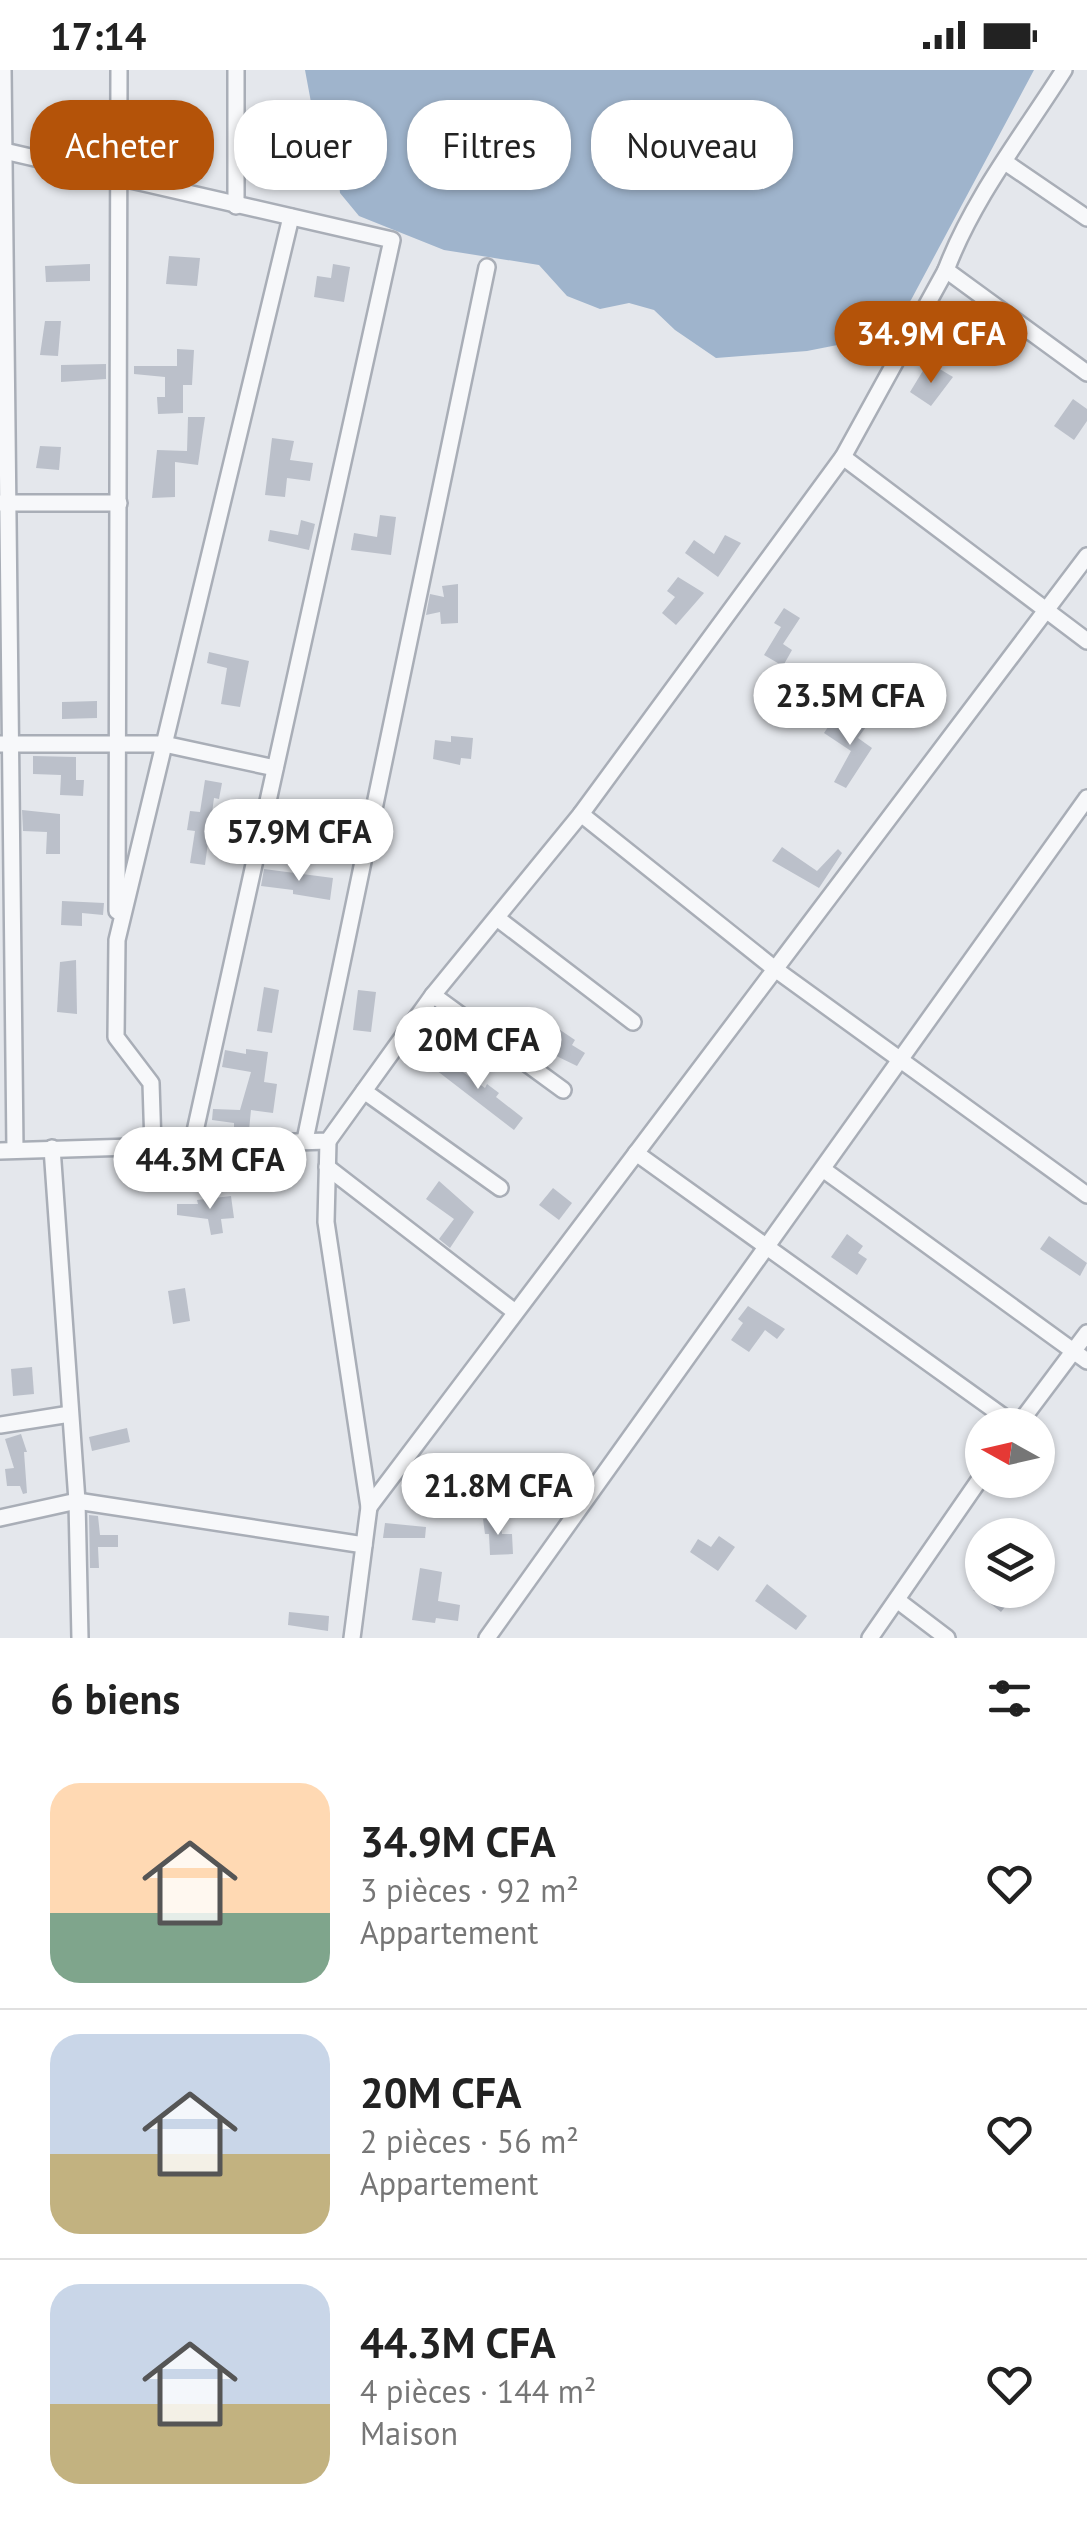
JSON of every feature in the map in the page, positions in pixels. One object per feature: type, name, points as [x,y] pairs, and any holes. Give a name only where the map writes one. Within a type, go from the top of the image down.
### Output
[{"type":"street","points":[[4,70],[8,1151],[328,1142]]},
{"type":"street","points":[[119,70],[119,100]]},
{"type":"street","points":[[236,70],[236,206]]},
{"type":"street","points":[[352,1638],[369,1508],[326,1222],[328,1142],[433,995],[582,814],[843,457],[946,270],[978,202],[1064,70]]},
{"type":"street","points":[[2,150],[30,157]]},
{"type":"street","points":[[1006,162],[1087,218]]},
{"type":"street","points":[[120,190],[116,1037],[151,1083],[153,1146]]},
{"type":"street","points":[[170,190],[392,240],[192,1145]]},
{"type":"street","points":[[117,940],[290,217]]},
{"type":"street","points":[[305,1140],[488,268]]},
{"type":"street","points":[[946,270],[1087,373]]},
{"type":"street","points":[[843,457],[1087,641]]},
{"type":"street","points":[[4,503],[119,504]]},
{"type":"street","points":[[369,1508],[1087,556]]},
{"type":"street","points":[[5,744],[164,744],[276,768]]},
{"type":"street","points":[[486,1638],[1087,798]]},
{"type":"street","points":[[582,814],[776,969],[1087,1195]]},
{"type":"street","points":[[497,918],[633,1022]]},
{"type":"street","points":[[433,995],[563,1090]]},
{"type":"street","points":[[364,1091],[500,1188]]},
{"type":"street","points":[[52,1148],[77,1502],[80,1638]]},
{"type":"street","points":[[636,1153],[993,1408]]},
{"type":"street","points":[[327,1167],[515,1312]]},
{"type":"street","points":[[824,1170],[1080,1356]]},
{"type":"street","points":[[1033,1408],[1080,1356],[1087,1334]]},
{"type":"street","points":[[0,1426],[70,1414]]},
{"type":"street","points":[[870,1638],[967,1498]]},
{"type":"street","points":[[0,1518],[77,1502],[364,1545]]},
{"type":"street","points":[[897,1600],[947,1638]]},
{"type":"water","points":[[305,70],[1034,70],[911,300],[878,337],[807,351],[716,358],[654,310],[629,303],[600,309],[567,296],[539,265],[444,250],[359,216],[340,190],[387,190],[387,100],[311,100]]},
{"type":"building","points":[[169,256],[200,258],[197,286],[166,284]]},
{"type":"building","points":[[90,264],[90,281],[46,282],[45,266]]},
{"type":"building","points":[[333,264],[350,267],[344,302],[314,297],[317,276],[331,278]]},
{"type":"building","points":[[45,321],[61,321],[58,356],[40,355]]},
{"type":"building","points":[[177,349],[194,350],[192,385],[183,385],[183,413],[158,414],[157,397],[165,397],[165,377],[134,374],[134,366],[177,366]]},
{"type":"building","points":[[106,364],[106,379],[61,382],[61,365]]},
{"type":"building","points":[[938,368],[953,377],[931,406],[910,392],[924,369],[933,375]]},
{"type":"building","points":[[1073,399],[1087,409],[1087,421],[1074,440],[1054,426]]},
{"type":"building","points":[[188,417],[205,417],[198,465],[175,462],[175,497],[152,498],[157,450],[187,451]]},
{"type":"building","points":[[272,438],[294,441],[290,460],[313,463],[310,481],[287,478],[285,497],[265,495]]},
{"type":"building","points":[[40,446],[61,447],[59,470],[36,468]]},
{"type":"building","points":[[380,515],[396,517],[391,555],[351,550],[354,533],[377,537]]},
{"type":"building","points":[[301,520],[315,524],[309,550],[268,541],[270,530],[298,535]]},
{"type":"building","points":[[725,535],[741,543],[718,577],[685,553],[694,540],[714,554]]},
{"type":"building","points":[[678,577],[704,593],[676,625],[662,613],[675,597],[667,591]]},
{"type":"building","points":[[458,584],[458,623],[441,624],[440,612],[426,615],[430,594],[444,597],[442,586]]},
{"type":"building","points":[[784,608],[800,618],[783,644],[792,650],[783,666],[764,655],[781,627],[774,623]]},
{"type":"building","points":[[209,652],[249,661],[240,707],[221,704],[227,668],[207,663]]},
{"type":"building","points":[[97,701],[97,718],[62,719],[62,702]]},
{"type":"building","points":[[855,716],[868,724],[858,738],[872,748],[846,788],[834,782],[851,751],[824,733],[832,721],[845,730]]},
{"type":"building","points":[[451,736],[473,738],[471,759],[461,758],[460,765],[433,759],[435,740],[451,742]]},
{"type":"building","points":[[33,756],[76,757],[76,780],[84,780],[83,796],[60,795],[61,775],[33,774]]},
{"type":"building","points":[[205,780],[222,783],[219,799],[214,798],[205,865],[190,863],[195,831],[187,830],[190,811],[200,812]]},
{"type":"building","points":[[22,810],[60,814],[60,854],[46,854],[47,832],[23,831]]},
{"type":"building","points":[[782,847],[817,871],[838,849],[842,853],[819,888],[772,861]]},
{"type":"building","points":[[264,869],[333,878],[330,900],[261,886]]},
{"type":"building","points":[[62,901],[104,903],[103,915],[82,913],[82,926],[61,925]]},
{"type":"building","points":[[76,960],[77,1014],[57,1012],[60,962]]},
{"type":"building","points":[[264,987],[279,990],[272,1033],[257,1031]]},
{"type":"building","points":[[358,990],[376,992],[371,1032],[353,1030]]},
{"type":"building","points":[[535,1013],[575,1040],[572,1045],[585,1053],[577,1066],[546,1051],[550,1045],[525,1028]]},
{"type":"building","points":[[246,1049],[268,1052],[264,1082],[277,1084],[273,1113],[251,1110],[249,1130],[212,1120],[213,1109],[240,1110],[251,1072],[222,1067],[225,1050],[246,1054]]},
{"type":"building","points":[[446,1053],[459,1061],[456,1067],[499,1093],[496,1097],[523,1118],[514,1130],[436,1070]]},
{"type":"building","points":[[439,1181],[474,1212],[450,1248],[439,1239],[454,1219],[426,1199]]},
{"type":"building","points":[[553,1188],[572,1203],[559,1220],[539,1205]]},
{"type":"building","points":[[231,1196],[234,1218],[221,1219],[223,1233],[211,1235],[208,1219],[177,1215],[177,1204],[198,1204],[197,1200]]},
{"type":"building","points":[[847,1234],[863,1246],[858,1253],[867,1259],[857,1275],[831,1257]]},
{"type":"building","points":[[1049,1236],[1087,1263],[1080,1276],[1040,1249]]},
{"type":"building","points":[[185,1288],[190,1321],[173,1324],[168,1291]]},
{"type":"building","points":[[748,1306],[785,1329],[777,1339],[765,1330],[749,1352],[731,1340],[743,1323],[738,1319]]},
{"type":"building","points":[[32,1367],[34,1394],[13,1396],[11,1369]]},
{"type":"building","points":[[127,1428],[130,1442],[92,1451],[89,1437]]},
{"type":"building","points":[[21,1434],[27,1452],[27,1493],[23,1494],[20,1486],[7,1486],[5,1469],[14,1468],[5,1439]]},
{"type":"building","points":[[89,1515],[98,1516],[100,1535],[118,1535],[118,1547],[98,1547],[99,1568],[90,1568]]},
{"type":"building","points":[[500,1517],[502,1534],[512,1534],[513,1554],[490,1555],[489,1534],[485,1534],[483,1519]]},
{"type":"building","points":[[385,1523],[426,1527],[425,1538],[383,1538]]},
{"type":"building","points":[[719,1536],[735,1547],[718,1571],[690,1552],[698,1539],[711,1547]]},
{"type":"building","points":[[420,1568],[442,1572],[438,1601],[460,1605],[458,1621],[412,1620]]},
{"type":"building","points":[[767,1584],[807,1616],[796,1630],[755,1601]]},
{"type":"building","points":[[289,1612],[329,1616],[328,1631],[288,1625]]}]
